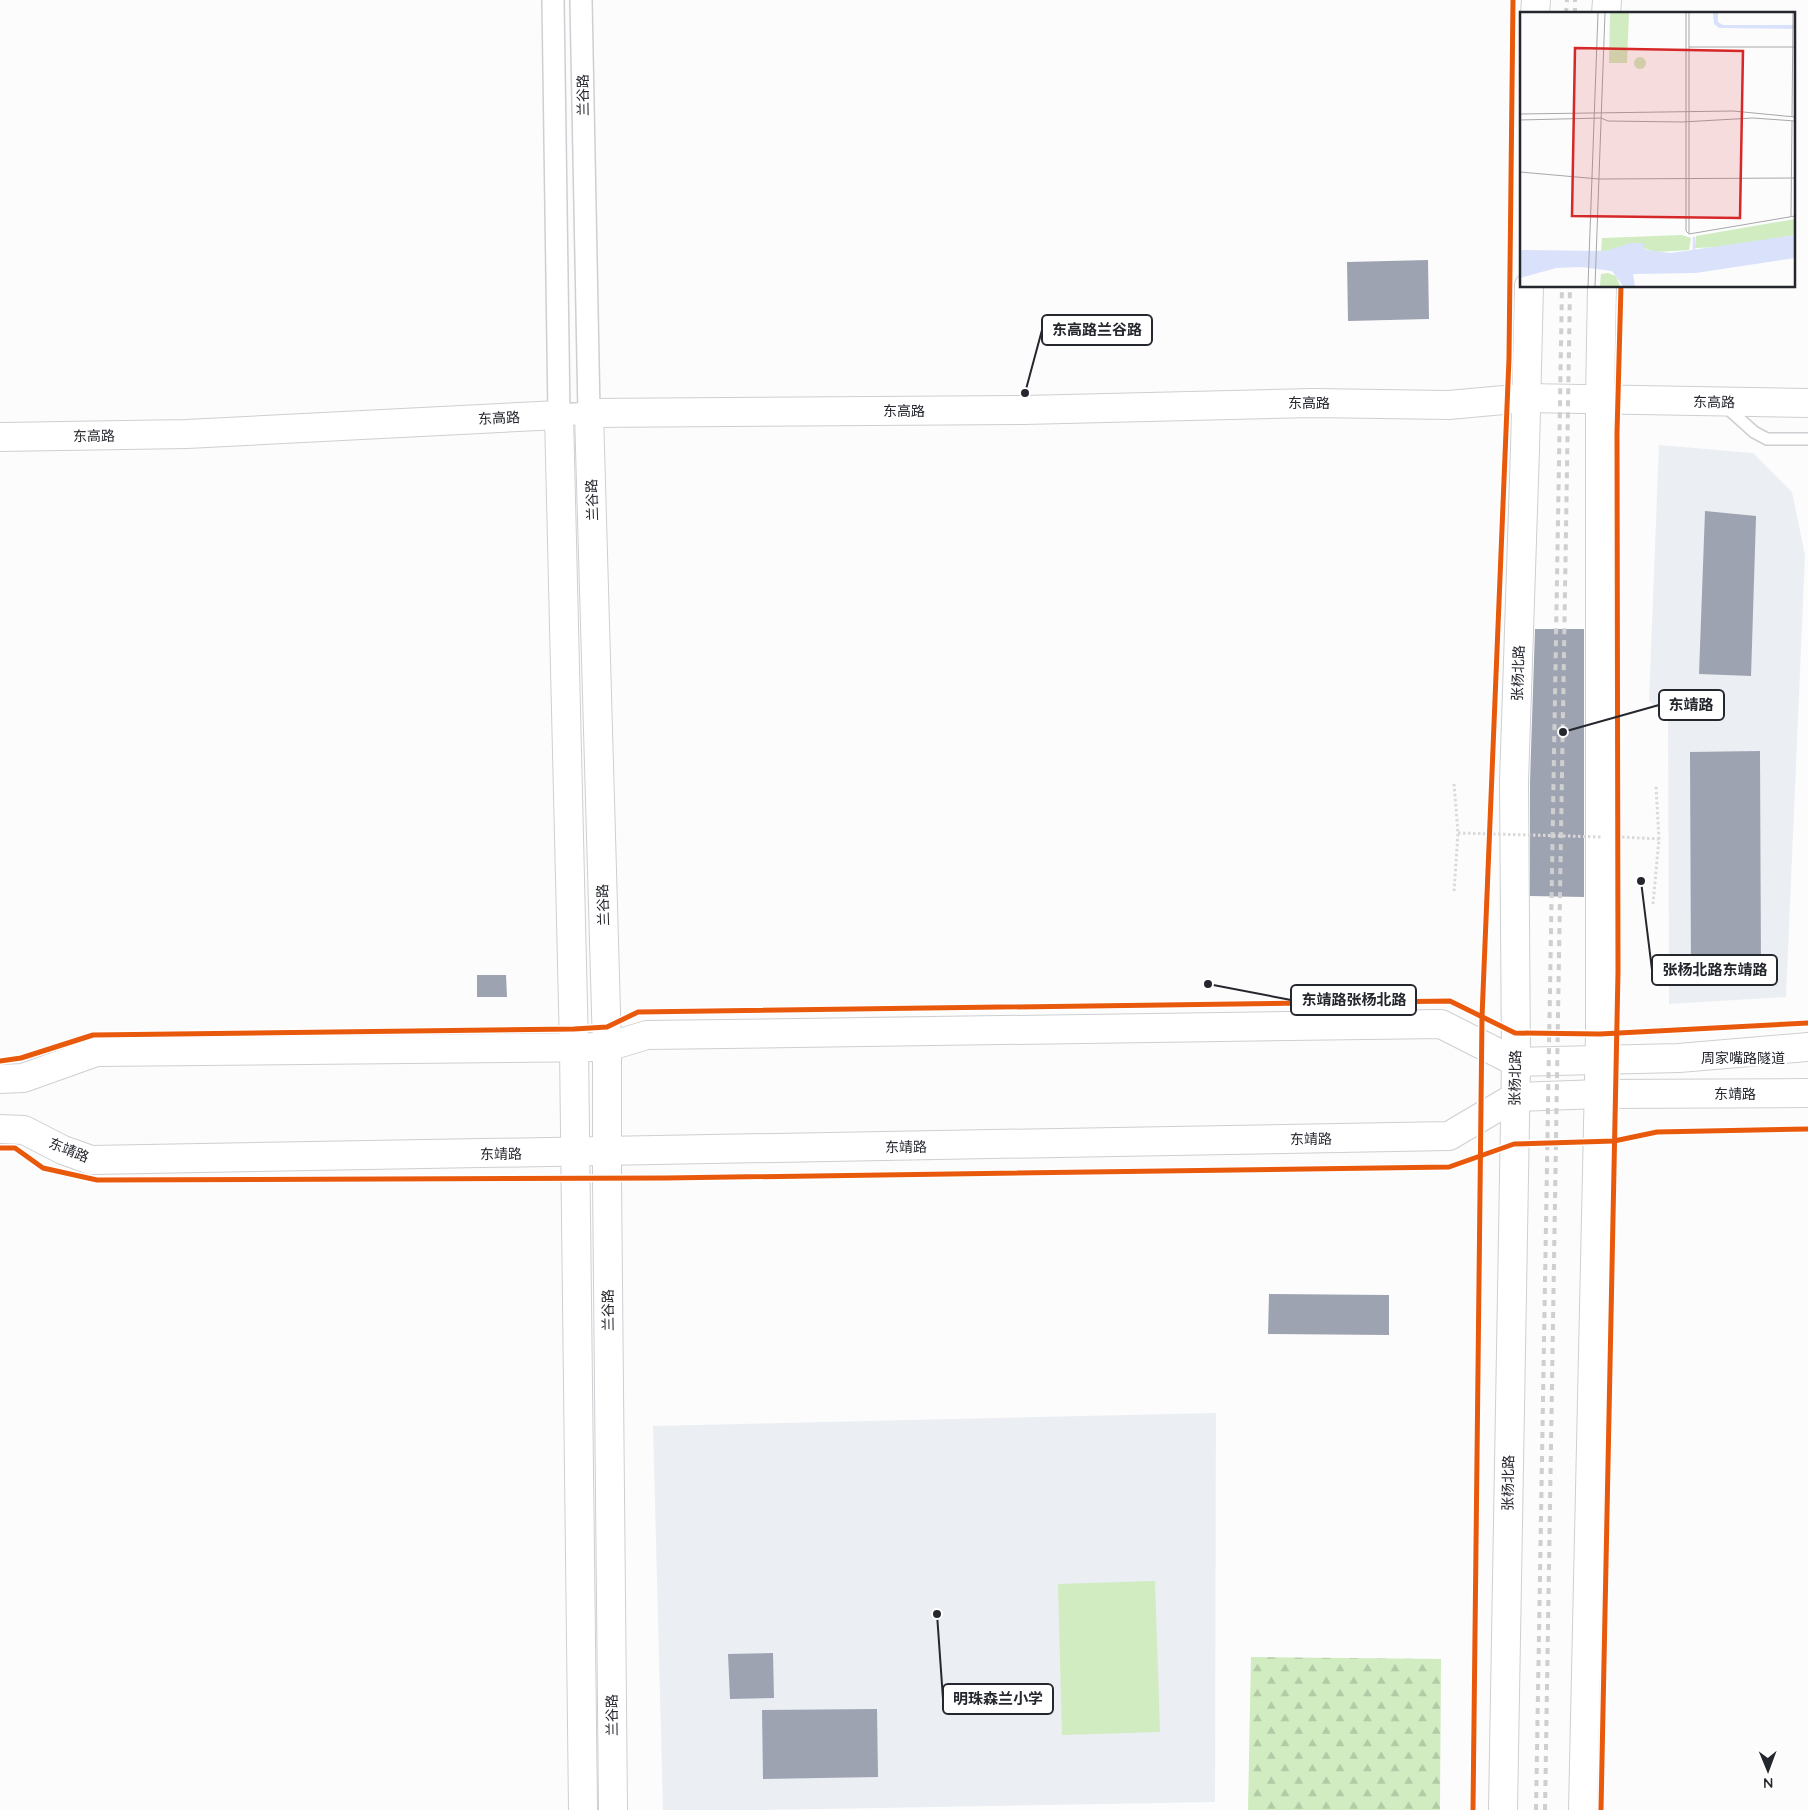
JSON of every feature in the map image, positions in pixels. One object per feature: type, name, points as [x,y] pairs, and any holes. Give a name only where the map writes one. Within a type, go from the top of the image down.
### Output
[{"type":"main road","name":"张杨北路","points":[[1503,1810],[1516,1062],[1514,782],[1529,288]]},
{"type":"main road","points":[[1583,1810],[1600,1034],[1600,400],[1602,288]]},
{"type":"main road","name":"东高路","points":[[589,413],[1024,410],[1313,403],[1448,405],[1526,398],[1808,403]]},
{"type":"main road","name":"兰谷路","points":[[589,413],[607,1047],[606,1152],[613,1810]]},
{"type":"main road","name":"东高路","points":[[0,437],[187,434],[559,415]]},
{"type":"main road","name":"兰谷路","points":[[559,415],[576,1153],[583,1810]]},
{"type":"main road","points":[[0,1080],[23,1078],[96,1052],[607,1047],[647,1035],[1441,1024],[1516,1062],[1678,1058],[1808,1047]]},
{"type":"main road","name":"周家嘴路隧道","points":[[1678,1058],[1808,1058]]},
{"type":"main road","name":"东靖路","points":[[0,1130],[24,1130],[64,1150],[91,1160],[576,1153],[1449,1136],[1515,1097],[1599,1094],[1808,1094]]},
{"type":"street","name":"兰谷路","points":[[553,0],[559,415]]},
{"type":"street","name":"兰谷路","points":[[581,0],[589,413]]},
{"type":"street","name":"东高路","points":[[559,415],[589,413]]},
{"type":"lane","points":[[1720,402],[1754,432],[1767,439],[1808,439]]},
{"type":"path","points":[[1454,784],[1458,833],[1454,892]]},
{"type":"path","points":[[1653,904],[1659,838],[1656,786]]},
{"type":"path","points":[[1490,826],[1490,836]]},
{"type":"path","points":[[1458,833],[1612,837]]},
{"type":"path","points":[[1618,844],[1619,836],[1659,838]]},
{"type":"shaded area","points":[[1659,445],[1753,453],[1792,492],[1805,555],[1786,997],[1669,1004],[1668,718],[1649,701]]},
{"type":"shaded area","points":[[1216,1413],[1215,1802],[663,1810],[653,1426]]},
{"type":"green space","points":[[1155,1581],[1160,1732],[1062,1735],[1058,1584]]},
{"type":"green space","points":[[1251,1657],[1441,1659],[1440,1810],[1248,1810]]},
{"type":"building","points":[[1428,260],[1429,319],[1348,321],[1347,262]]},
{"type":"building","points":[[1705,511],[1756,516],[1751,676],[1699,674]]},
{"type":"building","points":[[1535,629],[1584,629],[1584,897],[1530,896],[1530,782]]},
{"type":"building","points":[[1760,751],[1761,974],[1691,974],[1690,752]]},
{"type":"building","points":[[477,975],[506,975],[507,997],[477,997]]},
{"type":"building","points":[[1269,1294],[1389,1295],[1389,1335],[1268,1334]]},
{"type":"building","points":[[773,1653],[774,1698],[730,1699],[728,1654]]},
{"type":"building","points":[[877,1709],[878,1777],[763,1779],[762,1710]]},
{"type":"railway","points":[[1566,12],[1567,0]]},
{"type":"railway","points":[[1575,0],[1575,12]]},
{"type":"railway","points":[[1536,1810],[1562,288]]},
{"type":"railway","points":[[1545,1810],[1570,288]]},
{"type":"cycle path","points":[[1473,1810],[1482,1017],[1509,358],[1513,0]]},
{"type":"cycle path","points":[[1601,1810],[1618,972],[1617,433],[1621,288]]},
{"type":"cycle path","points":[[0,1061],[21,1058],[93,1035],[574,1029],[607,1027],[638,1012],[1450,1001],[1515,1033],[1600,1034],[1808,1023]]},
{"type":"cycle path","points":[[0,1148],[15,1148],[43,1168],[97,1180],[666,1178],[1449,1167],[1514,1144],[1614,1141],[1657,1132],[1808,1129]]},
{"type":"place","name":"东高路兰谷路","points":[[1025,393]]},
{"type":"place","name":"东靖路","points":[[1563,732]]},
{"type":"place","name":"张杨北路东靖路","points":[[1641,881]]},
{"type":"place","name":"东靖路张杨北路","points":[[1208,984]]},
{"type":"place","name":"明珠森兰小学","points":[[937,1614]]}]
